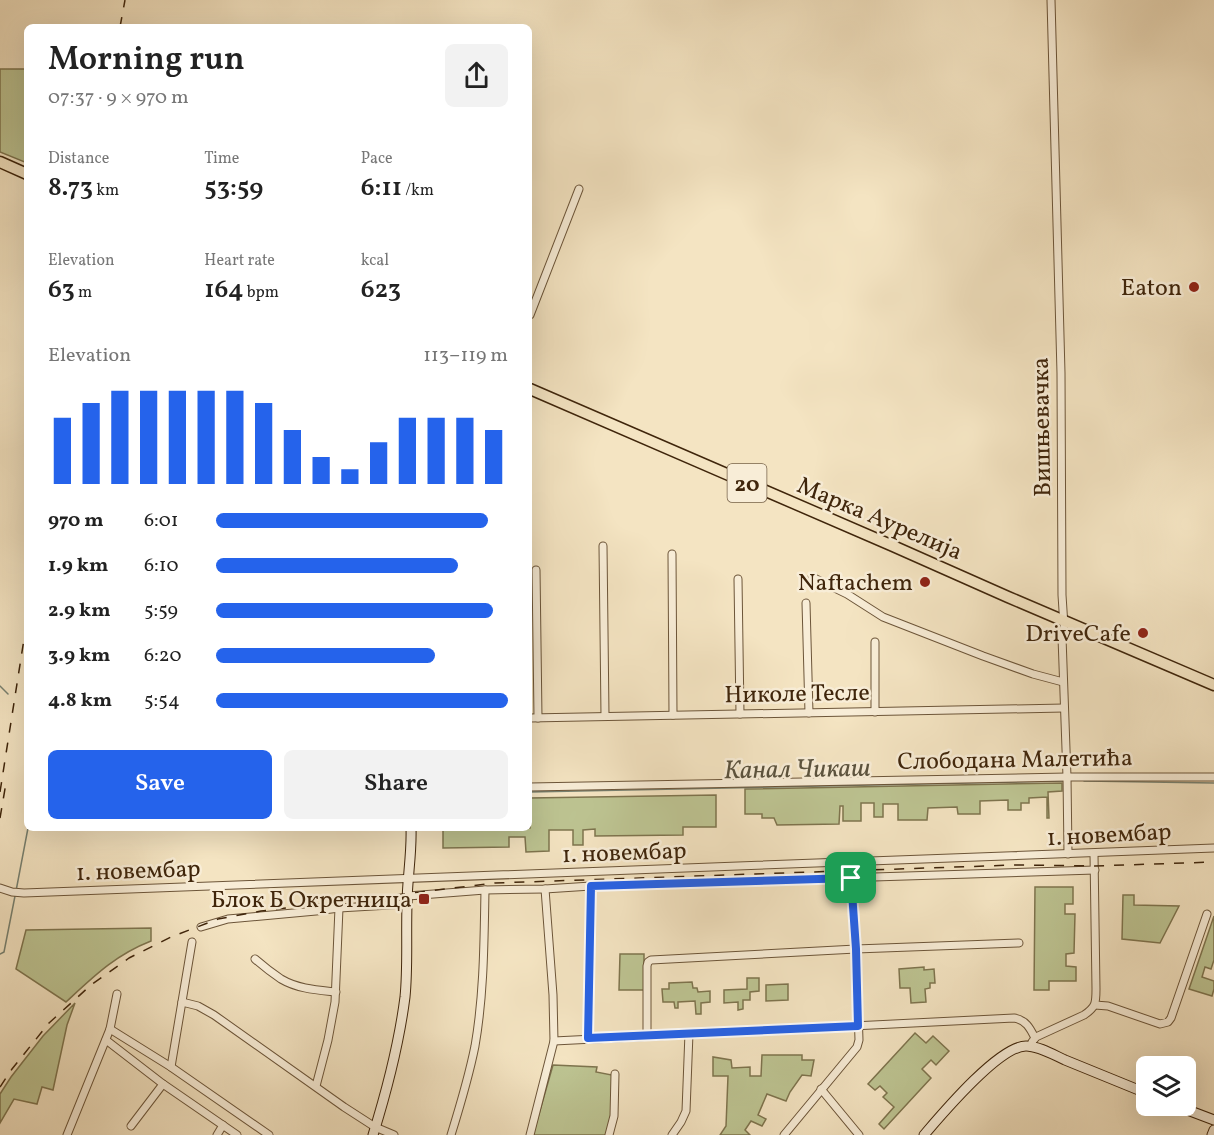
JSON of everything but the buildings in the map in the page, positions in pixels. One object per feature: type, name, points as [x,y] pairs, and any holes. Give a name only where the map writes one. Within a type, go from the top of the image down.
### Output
[{"type":"main road","points":[[0,162],[24,173]]},
{"type":"main road","name":"Марка Аурелија","points":[[532,390],[1214,685]]},
{"type":"street","name":"Вишњевачка","points":[[1051,0],[1061,373],[1064,620],[1062,637],[1068,854]]},
{"type":"street","points":[[532,310],[579,189]]},
{"type":"street","points":[[603,546],[605,716]]},
{"type":"street","points":[[672,554],[673,715]]},
{"type":"street","points":[[536,570],[538,718]]},
{"type":"street","points":[[812,577],[847,594],[883,617],[1033,674],[1063,682]]},
{"type":"street","points":[[738,579],[740,714]]},
{"type":"street","points":[[807,603],[808,713]]},
{"type":"street","points":[[875,642],[875,711]]},
{"type":"street","name":"Николе Тесле","points":[[532,718],[1064,708]]},
{"type":"street","name":"Слободана Малетића","points":[[532,787],[1067,777],[1214,777]]},
{"type":"street","points":[[374,1131],[401,1027],[406,973],[411,831]]},
{"type":"street","name":"1. новембар","points":[[0,888],[24,893],[1214,848]]},
{"type":"street","points":[[924,1135],[998,1059],[1084,1015],[1095,1005],[1094,854]]},
{"type":"street","name":"1. новембар","points":[[201,927],[228,919],[316,911],[485,890],[1095,870]]},
{"type":"street","points":[[784,1135],[853,1054],[859,1040],[851,878]]},
{"type":"street","points":[[588,1038],[591,886]]},
{"type":"street","points":[[531,1135],[554,1041],[545,889]]},
{"type":"street","points":[[451,1135],[466,1084],[477,1032],[483,967],[485,890]]},
{"type":"street","points":[[316,1086],[328,1040],[336,992],[339,908]]},
{"type":"street","points":[[1095,1005],[1108,1006],[1160,1024],[1168,1022],[1207,914]]},
{"type":"street","points":[[171,1067],[192,942]]},
{"type":"street","points":[[647,1035],[647,966],[651,960],[1019,943]]},
{"type":"street","points":[[255,959],[281,979],[294,985],[307,989],[336,992]]},
{"type":"street","points":[[67,1135],[110,1029],[117,994]]},
{"type":"street","points":[[182,1002],[198,1006],[214,1015],[316,1086],[374,1131],[394,1135]]},
{"type":"street","points":[[554,1041],[1014,1018],[1027,1023],[1033,1042],[1136,1088]]},
{"type":"street","points":[[110,1029],[171,1067],[269,1135]]},
{"type":"street","points":[[672,1135],[686,1111],[690,1033]]},
{"type":"street","points":[[105,1040],[163,1084],[237,1135]]},
{"type":"street","points":[[609,1135],[614,1116],[615,1074]]},
{"type":"street","points":[[131,1126],[163,1084]]},
{"type":"street","points":[[821,1089],[859,1135]]},
{"type":"street","points":[[1196,1113],[1214,1120]]},
{"type":"street","points":[[217,1135],[223,1125]]},
{"type":"street","points":[[1212,1135],[1214,1130]]},
{"type":"green space","points":[[0,69],[24,69],[24,162],[0,152]]},
{"type":"green space","points":[[1062,783],[1062,791],[1048,792],[1049,818],[1047,818],[1047,797],[1029,798],[1029,803],[1021,803],[1021,810],[1008,810],[1008,800],[980,801],[980,814],[958,814],[957,807],[928,808],[927,820],[898,820],[898,804],[883,804],[883,817],[874,817],[874,803],[861,803],[861,821],[843,821],[843,806],[840,806],[839,824],[777,825],[774,818],[762,818],[762,814],[745,814],[745,789]]},
{"type":"green space","points":[[716,795],[716,827],[683,827],[683,835],[595,836],[595,829],[583,830],[583,845],[573,845],[573,830],[549,830],[549,851],[526,852],[525,837],[509,837],[509,847],[443,848],[443,831],[532,831],[532,798]]},
{"type":"green space","points":[[1035,887],[1073,887],[1073,904],[1065,904],[1065,914],[1075,914],[1074,953],[1066,954],[1066,966],[1076,967],[1076,981],[1049,981],[1049,990],[1034,990]]},
{"type":"green space","points":[[1123,895],[1134,895],[1134,905],[1179,906],[1160,943],[1122,939]]},
{"type":"green space","points":[[1214,916],[1214,960],[1211,969],[1205,967],[1202,977],[1214,981],[1212,996],[1189,989]]},
{"type":"green space","points":[[151,928],[151,941],[115,960],[66,1002],[16,969],[26,930]]},
{"type":"green space","points":[[620,954],[644,954],[644,990],[619,990]]},
{"type":"green space","points":[[924,967],[924,970],[934,969],[935,983],[930,983],[930,988],[925,989],[926,1002],[911,1003],[910,988],[900,988],[899,969]]},
{"type":"green space","points":[[747,978],[759,978],[759,991],[750,992],[750,1000],[743,1000],[743,1009],[738,1010],[738,1002],[724,1003],[724,990],[747,989]]},
{"type":"green space","points":[[692,982],[693,988],[697,988],[698,992],[710,991],[710,1002],[701,1003],[701,1014],[696,1014],[695,1001],[678,1002],[678,1008],[675,1008],[674,1002],[663,1002],[662,989],[669,989],[669,983]]},
{"type":"green space","points":[[788,984],[788,1000],[766,1001],[766,985]]},
{"type":"green space","points":[[75,1003],[67,1025],[53,1090],[42,1087],[37,1104],[14,1099],[0,1123],[0,1094],[43,1036]]},
{"type":"green space","points":[[915,1033],[926,1043],[933,1036],[949,1051],[936,1065],[931,1060],[922,1069],[931,1078],[884,1129],[879,1124],[894,1107],[883,1097],[887,1093],[880,1086],[875,1090],[868,1084]]},
{"type":"green space","points":[[762,1055],[802,1055],[802,1060],[814,1060],[811,1076],[802,1075],[786,1101],[767,1094],[758,1115],[766,1119],[762,1126],[751,1121],[745,1130],[750,1135],[720,1135],[726,1126],[728,1076],[713,1076],[713,1057],[731,1060],[732,1068],[750,1067],[750,1076],[761,1076]]},
{"type":"green space","points":[[553,1065],[597,1067],[596,1072],[612,1075],[611,1113],[606,1135],[533,1135]]},
{"type":"waterway","name":"Канал Чикаш","points":[[0,686],[8,694]]},
{"type":"waterway","name":"Канал Чикаш","points":[[532,792],[1065,781]]},
{"type":"waterway","name":"Канал Чикаш","points":[[1084,781],[1214,783]]},
{"type":"waterway","points":[[16,891],[27,831]]},
{"type":"waterway","points":[[0,954],[4,952],[15,896]]},
{"type":"railway","points":[[121,24],[125,0]]},
{"type":"railway","points":[[0,792],[24,639]]},
{"type":"railway","points":[[0,818],[6,783]]},
{"type":"railway","points":[[0,1087],[49,1023],[91,985],[129,958],[171,937],[218,919],[261,911],[495,883],[1014,865],[1095,866],[1214,862]]},
{"type":"place","name":"Eaton","points":[[1194,287]]},
{"type":"place","name":"Naftachem","points":[[925,582]]},
{"type":"place","name":"DriveCafe","points":[[1143,633]]},
{"type":"place","name":"Блок Б Окретница","points":[[424,899]]},
{"type":"route","points":[[851,878],[858,1026],[588,1038],[591,886],[851,878]]}]
